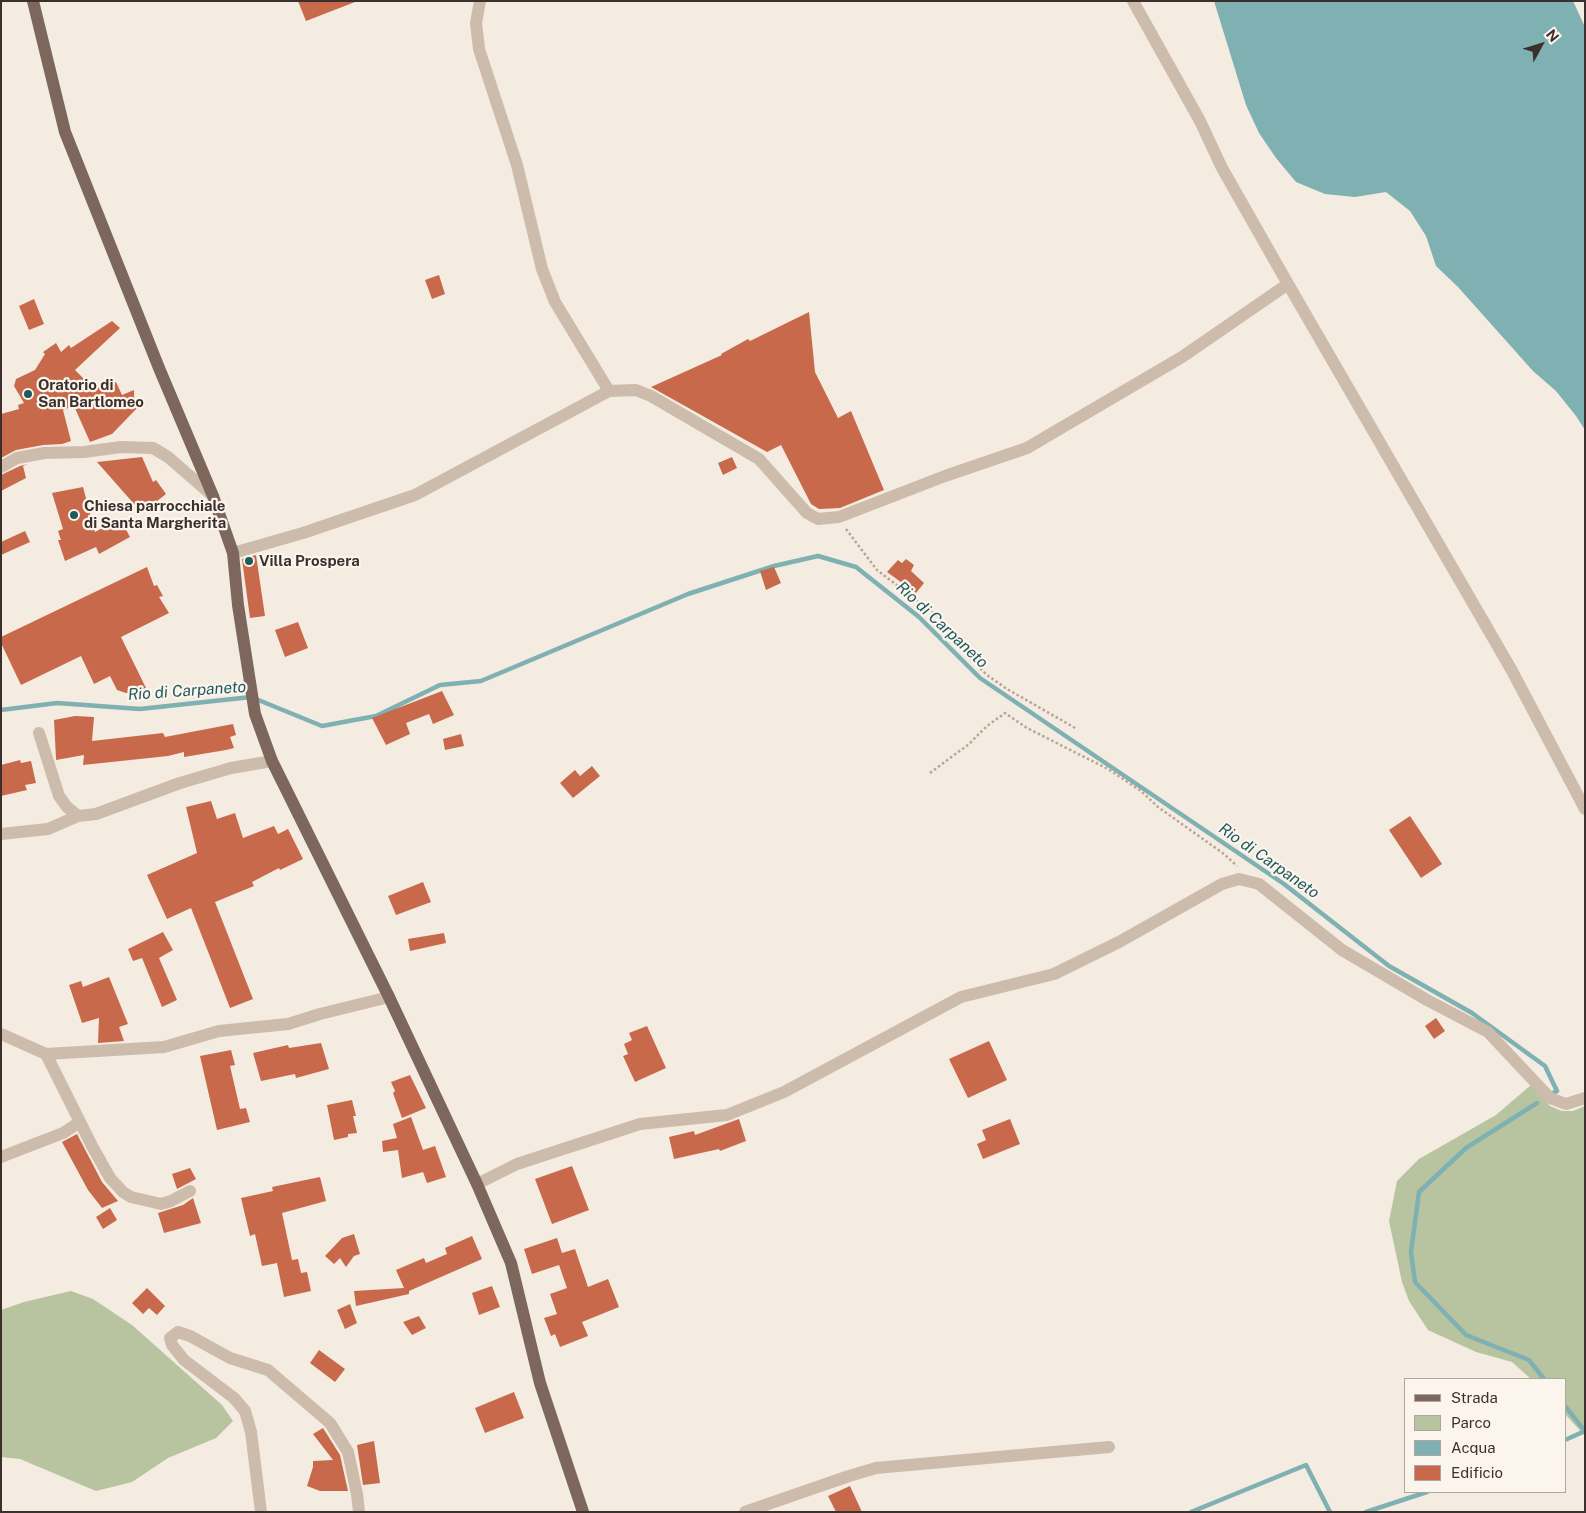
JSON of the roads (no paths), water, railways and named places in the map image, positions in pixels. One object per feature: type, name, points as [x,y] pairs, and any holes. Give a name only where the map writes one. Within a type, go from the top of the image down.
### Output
[{"type":"main road","points":[[33,1],[65,132],[152,350],[213,496],[233,553],[238,605],[255,714],[272,761],[389,997],[477,1184],[511,1264],[540,1383],[584,1512]]},
{"type":"street","points":[[480,1],[476,22],[479,49],[517,165],[542,269],[555,302],[609,391]]},
{"type":"street","points":[[1133,1],[1200,122],[1222,168],[1511,669],[1585,809]]},
{"type":"street","points":[[233,553],[303,533],[415,495],[609,391],[636,390],[651,396],[759,459],[807,513],[818,519],[839,517],[945,476],[1027,448],[1182,357],[1288,284]]},
{"type":"street","points":[[1,467],[17,458],[44,454],[84,452],[121,447],[152,448],[168,457],[213,496]]},
{"type":"street","points":[[39,733],[59,796],[67,808],[78,816]]},
{"type":"street","points":[[1,834],[48,829],[78,816],[96,814],[180,783],[231,768],[272,761]]},
{"type":"street","points":[[477,1184],[517,1164],[640,1124],[717,1117],[735,1112],[784,1092],[961,998],[1054,974],[1119,942],[1222,884],[1239,879],[1259,884],[1342,950],[1427,1000],[1488,1032],[1550,1098],[1566,1104],[1585,1098]]},
{"type":"street","points":[[1,1034],[46,1054],[164,1046],[219,1031],[288,1024],[389,997]]},
{"type":"street","points":[[46,1054],[110,1178],[123,1192],[131,1197],[161,1204],[190,1191]]},
{"type":"street","points":[[1,1157],[63,1132],[80,1122]]},
{"type":"street","points":[[261,1512],[252,1432],[245,1412],[234,1398],[184,1360],[172,1345],[170,1338],[178,1332],[190,1336],[230,1358],[268,1370],[330,1423],[348,1452],[357,1494],[358,1512]]},
{"type":"street","points":[[746,1512],[876,1468],[1109,1447]]},
{"type":"water","points":[[1214,1],[1573,1],[1585,27],[1585,430],[1556,391],[1533,371],[1458,287],[1436,266],[1426,236],[1410,211],[1386,192],[1355,197],[1325,194],[1296,182],[1259,133],[1246,105]]},
{"type":"waterway","name":"Rio di Carpaneto","points":[[1,710],[57,703],[140,709],[251,697],[322,726],[376,716],[440,685],[481,681],[688,594],[774,566],[818,556],[856,567],[919,617],[980,678],[1284,884],[1389,966],[1472,1013],[1545,1066],[1557,1091],[1549,1095]]},
{"type":"waterway","name":"Rio di Carpaneto","points":[[1537,1103],[1466,1148],[1419,1192],[1411,1252],[1415,1282],[1466,1335],[1529,1360],[1543,1378]]},
{"type":"waterway","name":"Rio di Carpaneto","points":[[1566,1407],[1585,1431]]},
{"type":"waterway","points":[[1566,1440],[1585,1431]]},
{"type":"waterway","points":[[1191,1512],[1306,1465],[1330,1512]]},
{"type":"waterway","points":[[1366,1512],[1424,1493]]},
{"type":"place","name":"Oratorio di San Bartlomeo","points":[[28,394]]},
{"type":"place","name":"Chiesa parrocchiale di Santa Margherita","points":[[74,515]]},
{"type":"place","name":"Villa Prospera","points":[[249,561]]}]
